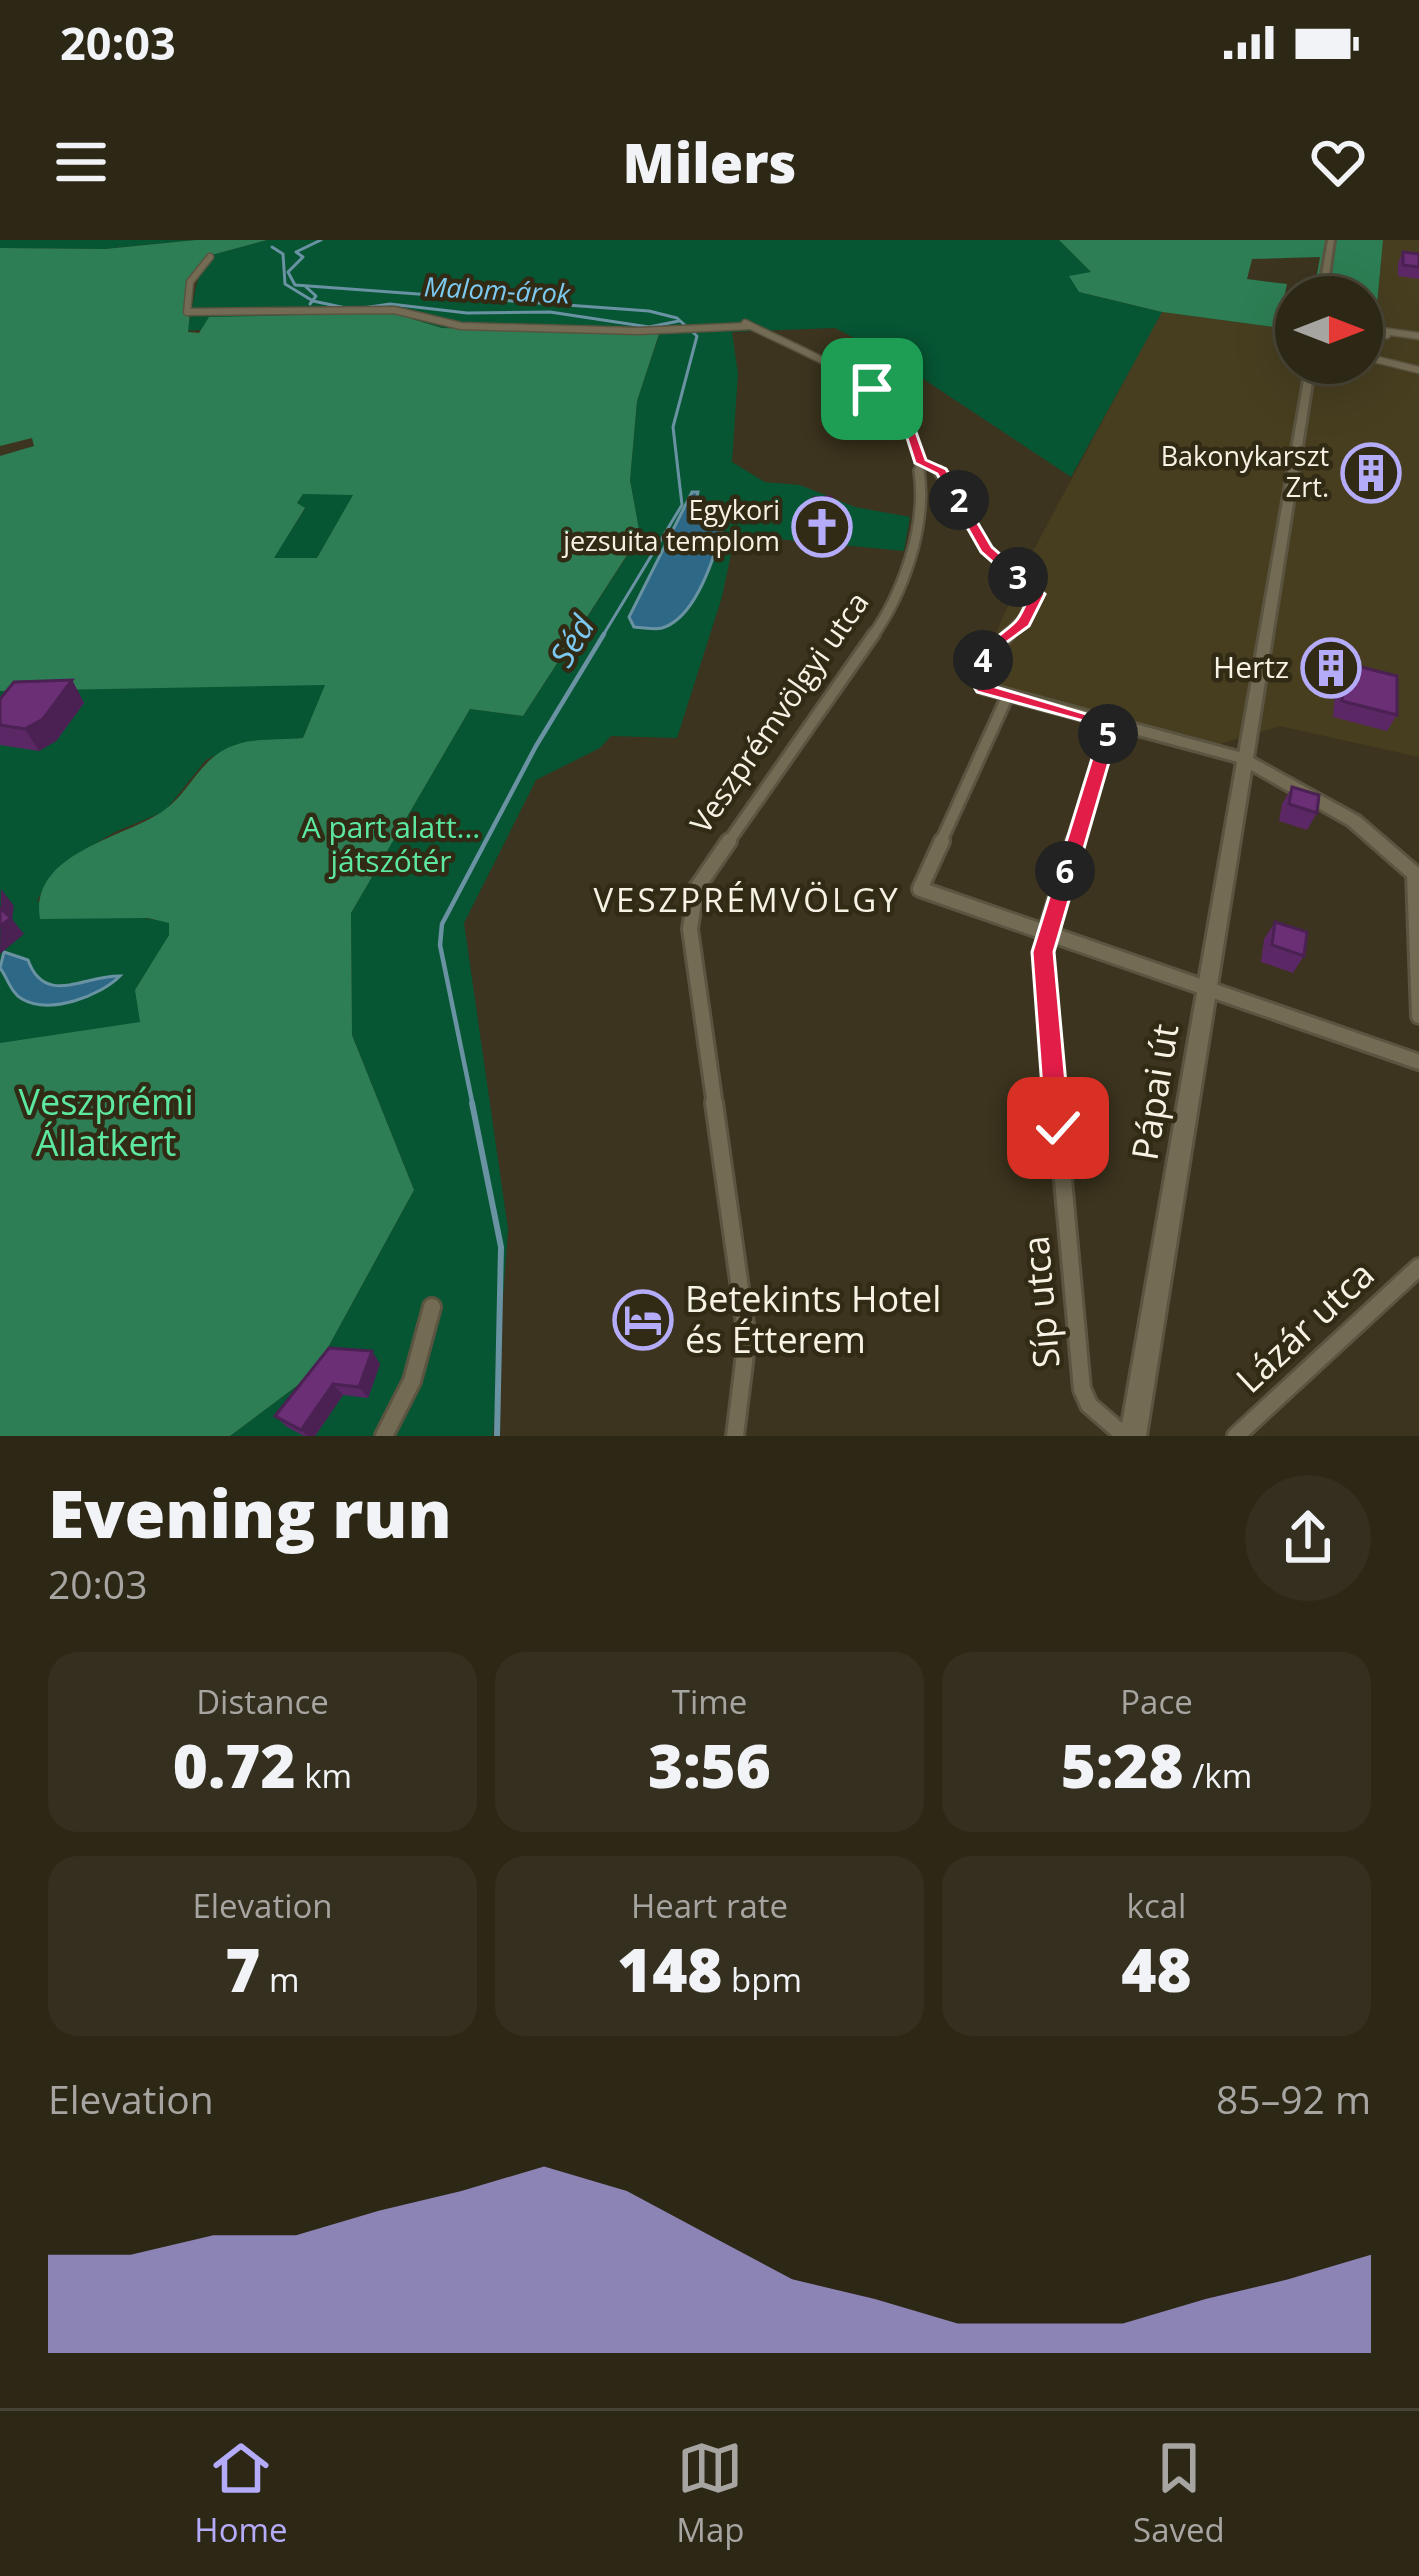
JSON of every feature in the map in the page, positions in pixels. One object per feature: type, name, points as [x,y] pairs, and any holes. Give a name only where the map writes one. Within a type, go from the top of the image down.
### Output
[{"type":"main road","points":[[1325,276],[1331,240]]},
{"type":"main road","name":"Pápai út","points":[[1129,1436],[1307,384]]},
{"type":"main road","points":[[1242,758],[1324,801],[1417,876]]},
{"type":"street","name":"Veszprémvölgyi utca","points":[[210,257],[192,281],[187,312],[394,310],[461,326],[686,329],[748,325],[886,399],[906,418],[921,463],[922,514],[890,612],[696,889],[690,929],[694,978],[738,1246],[747,1337],[730,1435]]},
{"type":"street","points":[[1383,331],[1419,336]]},
{"type":"street","points":[[1383,336],[1406,334]]},
{"type":"street","points":[[1383,362],[1419,370]]},
{"type":"street","points":[[921,463],[942,472],[986,549],[1037,594],[1024,623],[990,647],[978,667],[977,680],[983,688],[1242,758]]},
{"type":"street","points":[[1007,697],[920,889],[1419,1062]]},
{"type":"street","name":"Síp utca","points":[[1112,724],[1046,932],[1043,968],[1082,1389],[1089,1405],[1129,1436]]},
{"type":"street","points":[[1417,876],[1419,1016]]},
{"type":"street","name":"Lázár utca","points":[[1236,1436],[1419,1267]]},
{"type":"street","points":[[384,1436],[412,1381],[432,1307]]},
{"type":"shaded area","points":[[1383,240],[1419,240],[1419,757],[1280,726],[1216,745],[972,686],[1031,555],[1161,312],[1275,327],[1275,384],[1383,384]]},
{"type":"green space","points":[[0,240],[196,240],[104,249],[0,248]]},
{"type":"green space","points":[[196,240],[267,240],[208,256],[193,282],[188,332],[199,333],[209,317],[392,313],[442,328],[659,334],[637,401],[630,480],[640,535],[523,716],[470,709],[351,913],[352,1035],[414,1190],[314,1373],[230,1436],[0,1436],[0,1043],[140,1022],[135,990],[169,935],[169,923],[148,918],[40,919],[40,897],[63,863],[163,811],[225,749],[253,741],[303,738],[325,685],[0,691],[0,456],[34,446],[32,438],[0,446],[0,248],[105,249]],"holes":[[[303,494],[353,495],[317,558],[274,558],[305,508],[297,503]]]},
{"type":"green space","name":"A part alatt... játszótér","points":[[267,240],[1059,240],[1092,273],[1079,292],[1162,312],[1071,477],[884,353],[835,328],[732,332],[738,374],[732,462],[765,482],[800,485],[855,507],[910,517],[904,551],[735,535],[722,597],[677,738],[611,736],[600,748],[536,780],[464,923],[508,1229],[493,1436],[230,1436],[314,1373],[414,1190],[352,1035],[351,913],[470,709],[523,716],[640,536],[630,480],[637,401],[659,335],[442,328],[392,313],[187,331],[208,256]]},
{"type":"green space","points":[[1059,240],[1383,240],[1380,276],[1317,276],[1320,257],[1252,259],[1247,279],[1275,282],[1275,327],[1162,312],[1079,292],[1069,276],[1091,272]]},
{"type":"green space","points":[[303,494],[354,494],[317,558],[273,558],[305,509],[297,503]]},
{"type":"green space","name":"Veszprémi Állatkert","points":[[326,684],[303,738],[238,744],[206,760],[165,811],[115,832],[50,877],[37,901],[169,922],[170,935],[135,990],[141,1022],[0,1272],[0,691]]},
{"type":"water","points":[[692,492],[698,492],[692,519],[721,532],[708,572],[693,601],[674,622],[659,629],[634,627],[629,617]]},
{"type":"water","points":[[4,952],[28,960],[35,974],[55,985],[120,976],[74,1001],[33,1003],[18,996],[0,968]]},
{"type":"building","points":[[1403,252],[1419,254],[1419,267],[1403,265]]},
{"type":"building","points":[[831,497],[835,515],[815,514],[814,498]]},
{"type":"building","points":[[1345,652],[1358,655],[1357,666],[1397,676],[1397,715],[1342,701]]},
{"type":"building","points":[[72,680],[43,719],[25,729],[0,725],[0,699],[14,682]]},
{"type":"building","points":[[1292,787],[1319,795],[1317,813],[1289,804]]},
{"type":"building","points":[[0,908],[11,918],[0,926]]},
{"type":"building","points":[[1275,922],[1307,932],[1304,956],[1272,945]]},
{"type":"building","points":[[329,1348],[372,1351],[359,1387],[333,1384],[301,1430],[275,1416]]},
{"type":"waterway","name":"Séd","points":[[321,240],[296,252],[303,257],[288,272],[295,285],[649,311],[677,318],[697,336],[673,427],[682,505],[602,637]]},
{"type":"waterway","name":"Malom-árok","points":[[272,247],[283,254],[285,284],[312,301]]},
{"type":"waterway","name":"Malom-árok","points":[[306,287],[316,296],[312,301]]},
{"type":"waterway","name":"Malom-árok","points":[[310,304],[312,301]]},
{"type":"waterway","name":"Malom-árok","points":[[312,301],[346,308]]},
{"type":"waterway","name":"Malom-árok","points":[[363,308],[390,304],[467,313],[550,312],[649,327],[679,321]]},
{"type":"waterway","name":"Séd","points":[[473,1106],[440,945],[442,924],[536,746],[604,634]]},
{"type":"waterway","name":"Séd","points":[[472,1103],[501,1247],[497,1436]]},
{"type":"place","name":"Bakonykarszt Zrt.","points":[[1371,473]]},
{"type":"place","name":"Egykori jezsuita templom","points":[[822,527]]},
{"type":"place","name":"Hertz","points":[[1331,668]]},
{"type":"place","name":"Betekints Hotel és Étterem","points":[[643,1320]]},
{"type":"district","name":"VESZPRÉMVÖLGY","points":[[747,900]]},
{"type":"route","points":[[872,389],[906,418],[921,463],[942,472],[986,549],[1037,594],[1024,623],[990,647],[978,667],[977,680],[983,688],[1007,697],[1112,724],[1043,952],[1058,1128]]}]
